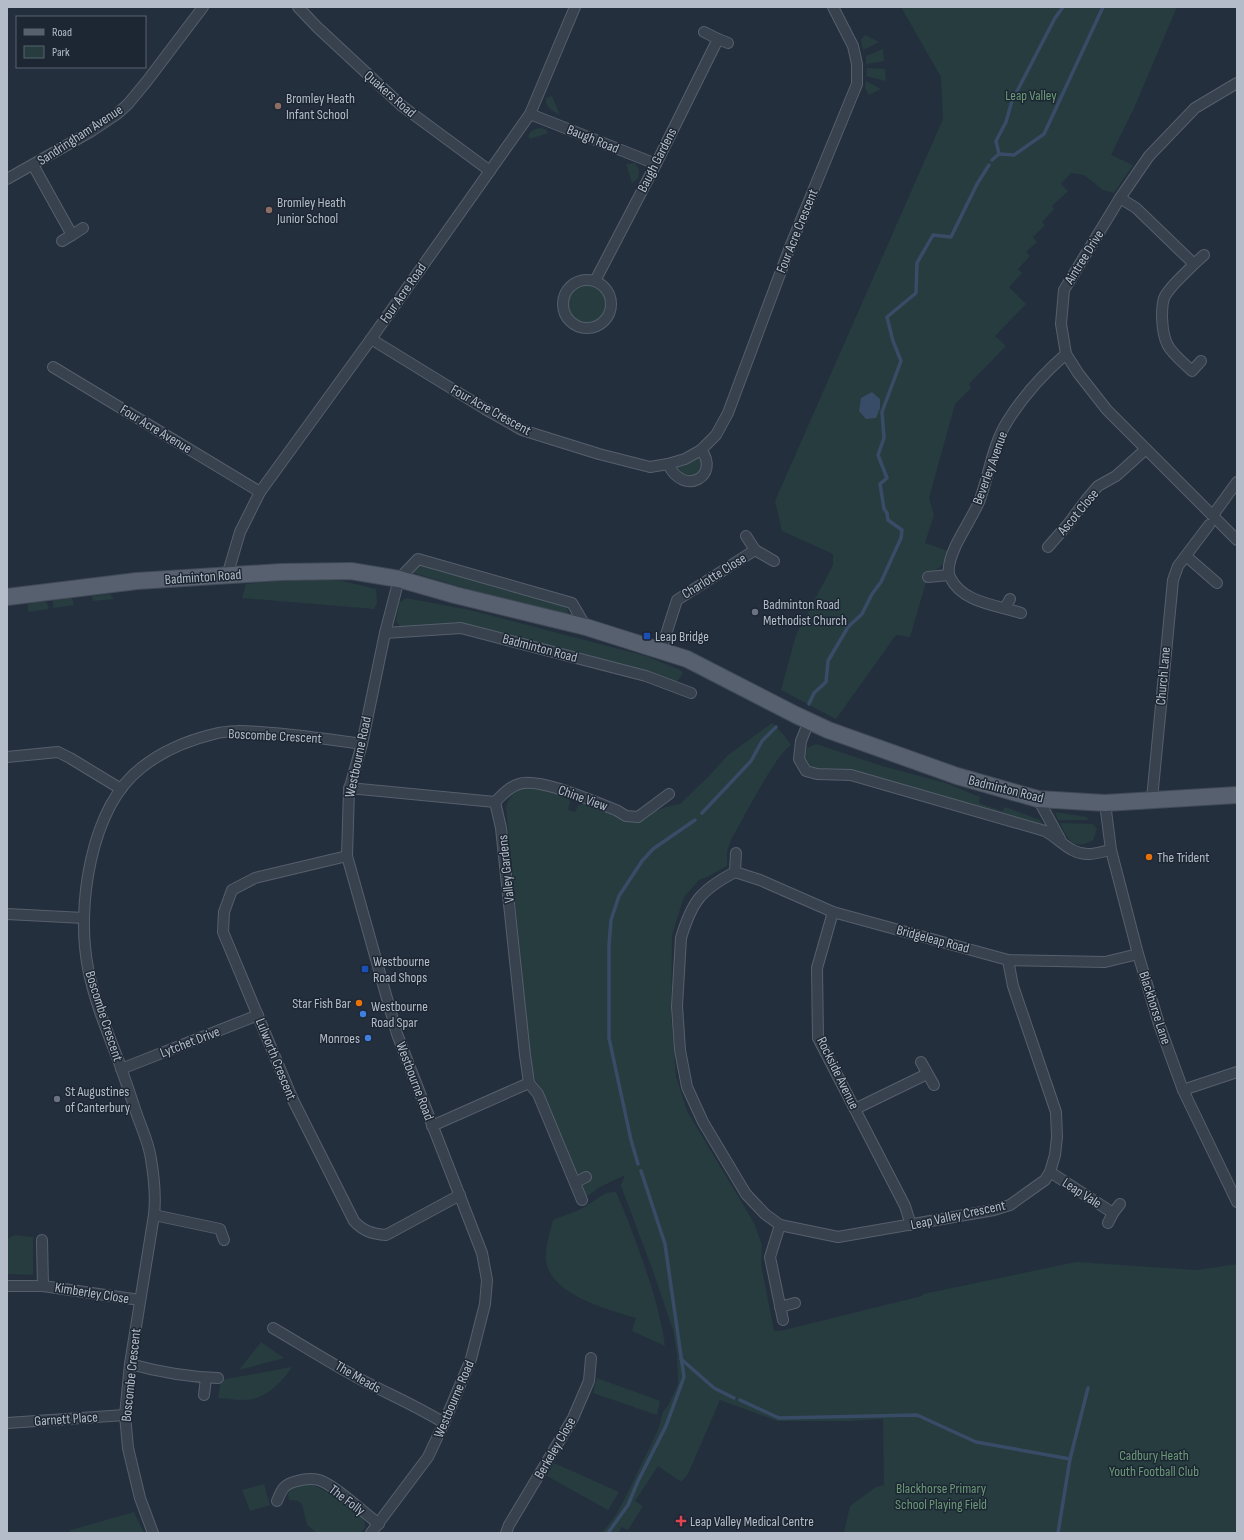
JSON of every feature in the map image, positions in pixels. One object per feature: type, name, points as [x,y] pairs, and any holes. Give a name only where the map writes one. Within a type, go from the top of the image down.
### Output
[{"type":"main road","name":"Badminton Road","points":[[7,597],[137,581],[281,572],[351,571],[399,579],[455,595],[586,627],[660,650],[687,659],[796,715],[857,741],[957,776],[1038,799],[1105,803],[1237,795]]},
{"type":"street","name":"Sandringham Avenue","points":[[7,179],[33,166],[104,123],[128,104],[203,7]]},
{"type":"street","name":"Quakers Road","points":[[298,7],[317,27],[402,106],[490,171]]},
{"type":"street","name":"Four Acre Road","points":[[227,576],[240,532],[260,492],[371,339],[530,114],[575,7]]},
{"type":"street","name":"Four Acre Crescent","points":[[371,339],[522,430],[599,454],[650,467],[685,459],[701,450],[716,435],[728,413],[790,247],[857,84],[857,64],[853,46],[833,7]]},
{"type":"street","points":[[704,32],[728,43]]},
{"type":"street","name":"Baugh Gardens","points":[[595,281],[656,164],[718,39]]},
{"type":"street","name":"Aintree Drive","points":[[1237,83],[1195,108],[1149,156],[1120,198],[1064,290],[1061,324],[1066,354],[1078,373],[1107,410],[1237,540]]},
{"type":"street","name":"Baugh Road","points":[[530,114],[656,164]]},
{"type":"street","points":[[33,166],[72,235]]},
{"type":"street","points":[[1120,198],[1136,208],[1194,264]]},
{"type":"street","points":[[62,241],[83,228]]},
{"type":"street","points":[[1201,361],[1192,371],[1165,344],[1162,314],[1165,296],[1204,255]]},
{"type":"street","points":[[584,280],[595,281],[604,287],[609,294],[611,300],[610,311],[605,321],[595,327],[584,328],[574,324],[567,318],[563,303],[566,293],[572,285],[584,280]]},
{"type":"street","name":"Beverley Avenue","points":[[949,575],[950,558],[978,502],[1000,435],[1028,391],[1066,354]]},
{"type":"street","name":"Four Acre Avenue","points":[[52,367],[260,492]]},
{"type":"street","name":"Ascot Close","points":[[1048,547],[1098,486],[1116,476],[1146,449]]},
{"type":"street","points":[[668,464],[676,477],[686,482],[696,480],[705,474],[707,466],[705,455],[701,450]]},
{"type":"street","points":[[1213,515],[1237,482]]},
{"type":"street","name":"Church Lane","points":[[1152,799],[1173,580],[1178,566],[1209,525]]},
{"type":"street","name":"Charlotte Close","points":[[746,536],[756,550],[774,562]]},
{"type":"street","name":"Charlotte Close","points":[[660,650],[677,600],[756,550]]},
{"type":"street","points":[[1186,556],[1217,583]]},
{"type":"street","points":[[399,579],[418,558],[572,603],[586,627]]},
{"type":"street","points":[[928,577],[949,575],[955,586],[968,596],[984,604],[1008,603],[1021,613]]},
{"type":"street","name":"Westbourne Road","points":[[371,1533],[428,1457],[444,1423],[472,1359],[485,1304],[486,1280],[482,1253],[397,1034],[347,856],[349,788],[362,744],[385,633],[399,579]]},
{"type":"street","name":"Badminton Road","points":[[385,633],[461,628],[646,676],[691,693]]},
{"type":"street","name":"Badminton Road","points":[[809,721],[801,741],[799,759],[806,771],[817,774],[850,775],[1045,831],[1078,853],[1090,854],[1111,850]]},
{"type":"street","name":"Boscombe Crescent","points":[[153,1533],[140,1498],[128,1448],[125,1415],[130,1364],[155,1206],[151,1158],[101,1014],[88,968],[84,937],[84,918],[87,877],[95,842],[109,810],[121,789],[140,768],[160,755],[189,742],[215,733],[240,731],[314,736],[362,744]]},
{"type":"street","points":[[7,757],[58,752],[121,789]]},
{"type":"street","name":"Chine View","points":[[495,802],[509,788],[521,783],[544,784],[616,810],[626,816],[638,817],[669,794]]},
{"type":"street","points":[[349,788],[495,802]]},
{"type":"street","points":[[1038,799],[1062,842]]},
{"type":"street","name":"Valley Gardens","points":[[495,802],[501,828],[524,1055],[529,1083],[538,1094],[576,1182],[582,1200]]},
{"type":"street","name":"Blackhorse Lane","points":[[1105,803],[1111,850],[1138,954],[1159,1024],[1183,1090],[1237,1202]]},
{"type":"street","points":[[735,872],[736,854]]},
{"type":"street","name":"Lulworth Crescent","points":[[347,856],[255,878],[232,890],[224,912],[223,932],[293,1100],[354,1221],[362,1229],[374,1234],[386,1235],[460,1195]]},
{"type":"street","name":"Bridgeleap Road","points":[[735,872],[760,880],[833,912],[1008,960],[1105,962],[1138,954]]},
{"type":"street","name":"Leap Valley Crescent","points":[[735,872],[714,884],[699,897],[692,907],[681,938],[677,1006],[680,1050],[687,1087],[703,1122],[746,1194],[765,1214],[780,1225],[838,1237],[911,1225],[994,1210],[1010,1205],[1045,1180],[1050,1172],[1055,1155],[1057,1137],[1056,1112],[1013,986],[1008,960]]},
{"type":"street","name":"Rockside Avenue","points":[[833,912],[817,968],[818,1038],[905,1206],[911,1225]]},
{"type":"street","points":[[7,914],[84,918]]},
{"type":"street","name":"Lytchet Drive","points":[[121,1069],[258,1015]]},
{"type":"street","points":[[921,1062],[934,1085]]},
{"type":"street","points":[[1183,1090],[1237,1072]]},
{"type":"street","points":[[855,1109],[927,1074]]},
{"type":"street","points":[[432,1126],[529,1083]]},
{"type":"street","name":"Leap Vale","points":[[1050,1172],[1113,1213]]},
{"type":"street","points":[[576,1182],[586,1177]]},
{"type":"street","name":"Leap Vale","points":[[1108,1223],[1120,1204]]},
{"type":"street","points":[[154,1215],[220,1229],[224,1240]]},
{"type":"street","points":[[780,1225],[770,1257],[783,1320]]},
{"type":"street","name":"Kimberley Close","points":[[42,1240],[44,1286]]},
{"type":"street","name":"Kimberley Close","points":[[7,1286],[44,1286],[140,1300]]},
{"type":"street","points":[[780,1307],[795,1304]]},
{"type":"street","name":"The Meads","points":[[273,1328],[389,1395],[421,1409],[444,1423]]},
{"type":"street","name":"Berkeley Close","points":[[506,1533],[509,1525],[573,1418],[589,1381],[591,1358]]},
{"type":"street","points":[[130,1364],[153,1370],[206,1378],[218,1378]]},
{"type":"street","points":[[204,1395],[206,1378]]},
{"type":"street","name":"Garnett Place","points":[[7,1423],[125,1415]]},
{"type":"street","name":"The Folly","points":[[277,1502],[282,1490],[289,1483],[306,1479],[318,1480],[332,1486],[379,1524]]},
{"type":"green space","name":"Leap Valley","points":[[901,7],[1177,7],[1134,108],[1111,155],[1133,165],[1114,193],[1103,190],[1084,175],[1071,173],[1061,184],[1068,191],[1052,206],[1054,209],[1042,222],[1045,225],[1033,237],[1037,242],[1026,252],[1030,256],[1018,269],[1022,273],[1009,287],[1026,304],[995,336],[1006,346],[969,384],[971,388],[955,404],[929,498],[934,515],[925,543],[948,551],[942,565],[929,572],[910,637],[896,635],[836,719],[781,690],[796,635],[833,565],[833,554],[782,531],[775,501],[943,119],[941,77]]},
{"type":"green space","points":[[865,35],[879,42],[863,50],[861,40]]},
{"type":"green space","points":[[883,49],[884,61],[866,64],[866,56]]},
{"type":"green space","points":[[867,68],[885,69],[886,81],[866,76]]},
{"type":"green space","points":[[866,81],[881,89],[869,95],[865,88]]},
{"type":"green space","points":[[552,96],[560,115],[547,104],[546,98]]},
{"type":"green space","points":[[534,129],[545,129],[548,133],[530,139],[528,136],[530,132]]},
{"type":"green space","points":[[634,163],[637,166],[639,173],[638,178],[632,183],[626,164]]},
{"type":"green space","points":[[591,284],[598,287],[604,293],[607,304],[606,312],[598,321],[591,324],[583,324],[576,321],[568,312],[567,300],[570,293],[579,285]]},
{"type":"green space","points":[[700,452],[704,473],[686,480],[672,469]]},
{"type":"green space","points":[[419,564],[564,604],[568,610],[567,618],[414,573],[415,568]]},
{"type":"green space","points":[[306,578],[342,581],[376,589],[377,603],[374,609],[242,598],[246,584]]},
{"type":"green space","points":[[110,594],[114,599],[93,601],[92,596]]},
{"type":"green space","points":[[72,598],[74,605],[53,608],[53,600]]},
{"type":"green space","points":[[406,598],[470,610],[646,656],[680,670],[683,673],[676,682],[644,671],[462,626],[401,627],[396,622],[399,603]]},
{"type":"green space","points":[[43,601],[47,603],[49,609],[28,612],[28,604]]},
{"type":"green space","points":[[772,723],[791,745],[769,773],[732,838],[727,851],[727,866],[699,880],[684,897],[672,935],[671,1016],[676,1076],[687,1111],[754,1223],[762,1245],[761,1264],[774,1331],[780,1331],[922,1296],[923,1294],[1076,1262],[1197,1270],[1237,1264],[1237,1533],[844,1533],[850,1506],[876,1487],[884,1485],[883,1419],[850,1421],[777,1421],[720,1400],[688,1474],[681,1482],[658,1466],[635,1501],[643,1506],[628,1530],[622,1527],[618,1533],[602,1533],[616,1515],[626,1496],[658,1430],[663,1412],[669,1404],[678,1384],[677,1355],[673,1330],[621,1185],[625,1175],[600,1187],[586,1197],[581,1186],[586,1172],[579,1174],[574,1171],[542,1089],[535,1079],[531,1065],[506,806],[511,797],[518,791],[533,787],[541,788],[568,797],[570,801],[568,810],[575,812],[578,806],[584,803],[626,820],[636,822],[647,818],[653,812],[680,804],[728,755]]},
{"type":"green space","points":[[816,744],[882,766],[946,783],[980,797],[979,803],[1002,811],[1005,807],[1040,820],[1045,826],[856,771],[832,768],[812,768],[805,757],[807,748]]},
{"type":"green space","points":[[1055,812],[1087,817],[1088,820],[1058,820]]},
{"type":"green space","points":[[1060,823],[1093,824],[1097,829],[1093,840],[1086,843],[1076,844],[1069,839]]},
{"type":"green space","points":[[616,1192],[630,1225],[649,1280],[659,1313],[665,1346],[632,1331],[636,1318],[612,1311],[584,1300],[560,1285],[552,1276],[547,1265],[546,1248],[553,1220],[581,1209],[606,1193]]},
{"type":"green space","points":[[15,1235],[33,1237],[33,1275],[7,1274],[7,1239]]},
{"type":"green space","points":[[261,1342],[284,1358],[239,1370]]},
{"type":"green space","points":[[292,1367],[277,1385],[258,1398],[243,1400],[218,1398],[221,1380]]},
{"type":"green space","points":[[597,1378],[660,1401],[657,1415],[593,1393]]},
{"type":"green space","points":[[554,1463],[619,1492],[608,1510],[547,1476]]},
{"type":"green space","points":[[264,1484],[270,1505],[250,1511],[242,1490]]},
{"type":"green space","points":[[311,1484],[330,1493],[363,1518],[365,1528],[360,1533],[317,1533],[307,1525],[302,1504],[298,1501],[289,1500],[288,1495],[289,1491],[294,1487]]},
{"type":"green space","points":[[134,1512],[144,1533],[67,1533],[71,1530]]},
{"type":"water","points":[[872,392],[880,399],[880,408],[876,418],[866,419],[859,411],[861,398]]},
{"type":"waterway","points":[[999,154],[996,141],[1006,122],[1012,101],[1055,18],[1063,7]]},
{"type":"waterway","points":[[992,160],[999,154],[1014,155],[1044,134],[1103,7]]},
{"type":"waterway","points":[[809,704],[814,693],[826,682],[828,661],[848,627],[862,614],[872,594],[881,582],[901,538],[902,530],[888,520],[887,513],[884,509],[880,484],[887,478],[878,455],[884,438],[882,412],[901,361],[893,341],[887,317],[916,293],[917,263],[933,235],[951,237],[977,184],[989,165]]},
{"type":"waterway","points":[[702,813],[751,761],[762,741],[776,727]]},
{"type":"waterway","points":[[638,1164],[631,1140],[609,1038],[609,945],[611,920],[619,896],[642,861],[653,849],[695,820]]},
{"type":"waterway","points":[[608,1533],[628,1505],[638,1481],[666,1426],[684,1377],[665,1244],[641,1171]]},
{"type":"waterway","points":[[681,1359],[714,1388],[734,1398]]},
{"type":"waterway","points":[[1058,1533],[1070,1459],[1088,1388]]},
{"type":"waterway","points":[[740,1400],[779,1418],[917,1415],[976,1442],[1070,1459]]},
{"type":"place","name":"Bromley Heath Infant School","points":[[278,106]]},
{"type":"place","name":"Bromley Heath Junior School","points":[[269,210]]},
{"type":"place","name":"Badminton Road Methodist Church","points":[[755,612]]},
{"type":"place","name":"Leap Bridge","points":[[647,636]]},
{"type":"place","name":"The Trident","points":[[1149,857]]},
{"type":"place","name":"Westbourne Road Shops","points":[[365,969]]},
{"type":"place","name":"Star Fish Bar","points":[[359,1003]]},
{"type":"place","name":"Westbourne Road Spar","points":[[363,1014]]},
{"type":"place","name":"Monroes","points":[[368,1038]]},
{"type":"place","name":"St Augustines of Canterbury","points":[[57,1099]]},
{"type":"place","name":"Leap Valley Medical Centre","points":[[681,1521]]},
{"type":"park label","name":"Cadbury Heath Youth Football Club","points":[[1154,1464]]},
{"type":"park label","name":"Blackhorse Primary School Playing Field","points":[[941,1496]]}]
